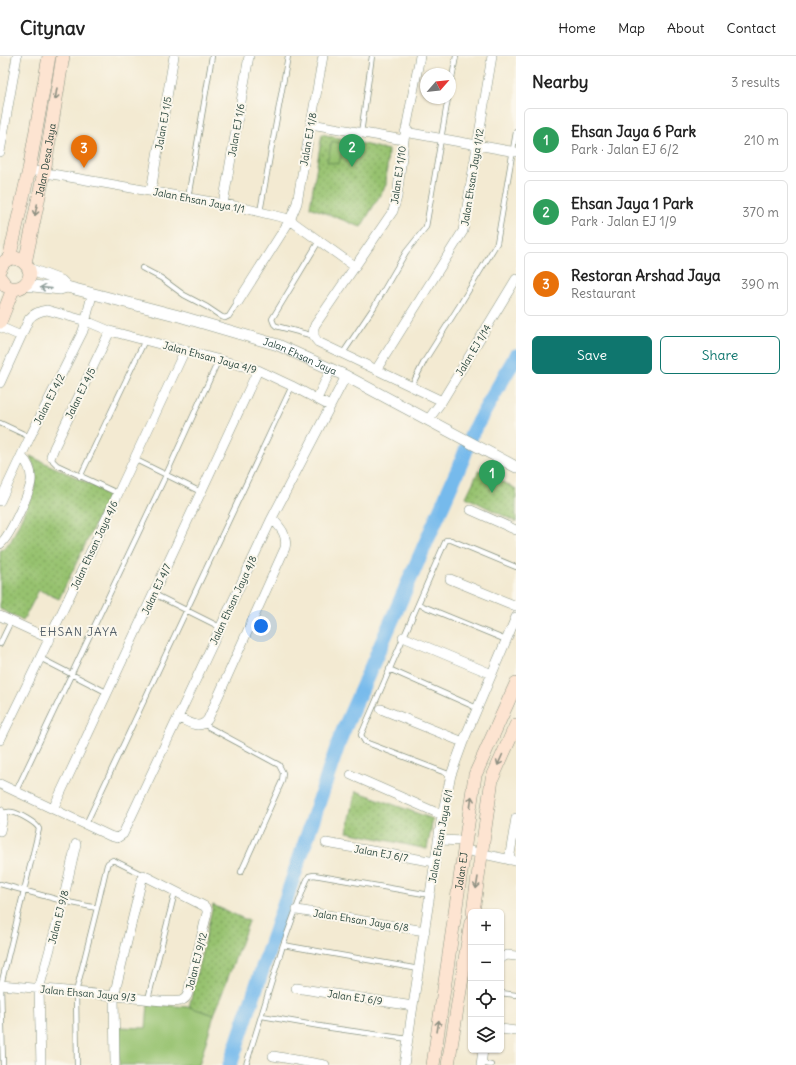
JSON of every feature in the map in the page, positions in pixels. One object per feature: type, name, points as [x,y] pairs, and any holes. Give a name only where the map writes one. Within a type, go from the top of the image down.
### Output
[{"type":"main road","name":"Jalan Desa Jaya","points":[[3,263],[29,170],[49,56]]},
{"type":"main road","name":"Jalan Desa Jaya","points":[[18,287],[29,278],[27,266],[63,56]]},
{"type":"main road","points":[[3,263],[19,259],[27,266]]},
{"type":"main road","points":[[0,278],[6,286],[18,287],[0,322]]},
{"type":"main road","name":"Jalan EJ","points":[[433,1065],[475,775],[516,684]]},
{"type":"main road","name":"Jalan EJ","points":[[473,909],[492,779],[516,724]]},
{"type":"main road","points":[[448,1065],[468,941]]},
{"type":"street","points":[[0,152],[17,56]]},
{"type":"street","name":"Jalan EJ 1/5","points":[[151,191],[174,56]]},
{"type":"street","name":"Jalan EJ 1/6","points":[[223,204],[249,56]]},
{"type":"street","name":"Jalan EJ 1/8","points":[[238,302],[290,220],[297,203],[323,56]]},
{"type":"street","name":"Jalan EJ 1/10","points":[[316,339],[313,332],[315,325],[393,211],[397,197],[404,136],[420,56]]},
{"type":"street","name":"Jalan Ehsan Jaya 1/12","points":[[376,370],[463,231],[492,56]]},
{"type":"street","points":[[310,124],[361,132],[440,139],[514,152]]},
{"type":"street","name":"Jalan Ehsan Jaya 1/1","points":[[29,170],[223,204],[290,220],[354,266]]},
{"type":"street","name":"Jalan Ehsan Jaya","points":[[27,266],[61,281],[67,287],[179,316],[278,345],[346,376],[516,467]]},
{"type":"street","name":"Jalan EJ 1/14","points":[[428,420],[442,401],[516,279]]},
{"type":"street","name":"Jalan Ehsan Jaya","points":[[18,287],[60,289],[67,287]]},
{"type":"street","name":"Jalan EJ 4/2","points":[[0,501],[83,331],[92,294]]},
{"type":"street","name":"Jalan Ehsan Jaya 4/9","points":[[21,336],[29,319],[34,314],[47,310],[86,321],[110,331],[219,358],[258,370],[330,406]]},
{"type":"street","points":[[0,327],[21,336],[0,383]]},
{"type":"street","name":"Jalan EJ 4/5","points":[[51,456],[110,331]]},
{"type":"street","points":[[316,339],[376,370],[442,401]]},
{"type":"street","name":"Jalan Ehsan Jaya 4/6","points":[[0,740],[50,639],[185,350]]},
{"type":"street","points":[[317,399],[331,369]]},
{"type":"street","name":"Jalan EJ 4/7","points":[[53,809],[106,692],[154,594],[258,370]]},
{"type":"street","name":"Jalan Ehsan Jaya 4/8","points":[[86,824],[117,838],[123,834],[128,827],[272,518],[346,376]]},
{"type":"street","points":[[0,544],[9,534],[30,486],[30,470],[21,456]]},
{"type":"street","points":[[471,510],[516,530]]},
{"type":"street","points":[[179,718],[196,725],[203,724],[208,719],[285,548],[286,543],[284,534],[272,518]]},
{"type":"street","points":[[450,579],[516,606]]},
{"type":"street","points":[[0,616],[50,639]]},
{"type":"street","name":"Jalan Ehsan Jaya 6/1","points":[[404,1065],[442,815],[451,775],[463,742],[516,617]]},
{"type":"street","points":[[403,637],[492,674]]},
{"type":"street","points":[[381,708],[463,742]]},
{"type":"street","points":[[351,775],[442,815]]},
{"type":"street","points":[[0,784],[86,824]]},
{"type":"street","points":[[0,831],[2,815]]},
{"type":"street","points":[[439,840],[465,846],[482,854],[513,860],[516,821]]},
{"type":"street","name":"Jalan EJ 6/7","points":[[326,843],[435,862]]},
{"type":"street","name":"Jalan EJ 9/8","points":[[41,1065],[40,989],[76,844]]},
{"type":"street","points":[[115,1065],[114,996],[143,875],[175,892]]},
{"type":"street","name":"Jalan EJ 9/12","points":[[175,892],[204,906],[208,913],[187,996],[182,1000],[176,1001]]},
{"type":"street","name":"Jalan Ehsan Jaya 6/8","points":[[297,910],[425,931]]},
{"type":"street","points":[[504,956],[507,955],[515,956]]},
{"type":"street","name":"Jalan Ehsan Jaya 9/3","points":[[0,985],[176,1001]]},
{"type":"street","name":"Jalan EJ 6/9","points":[[296,988],[414,1006]]},
{"type":"street","points":[[504,1029],[516,1031]]},
{"type":"street","points":[[481,1064],[483,1053]]},
{"type":"street","points":[[273,1056],[325,1065]]},
{"type":"lane","points":[[188,198],[212,56]]},
{"type":"lane","points":[[260,212],[288,56]]},
{"type":"lane","points":[[361,132],[372,56]]},
{"type":"lane","points":[[454,68],[456,56]]},
{"type":"lane","points":[[342,353],[374,307],[406,252],[426,227],[447,104]]},
{"type":"lane","points":[[412,387],[425,360],[462,303],[497,243],[514,152],[516,132]]},
{"type":"lane","points":[[316,339],[276,326],[272,319],[319,241]]},
{"type":"lane","points":[[142,268],[161,278],[184,296],[225,318],[229,316],[238,302]]},
{"type":"lane","points":[[80,477],[145,340]]},
{"type":"lane","points":[[16,791],[166,475],[219,358]]},
{"type":"lane","points":[[86,824],[292,386]]},
{"type":"lane","points":[[0,423],[30,437]]},
{"type":"lane","points":[[51,456],[57,465],[117,494]]},
{"type":"lane","points":[[134,460],[201,492]]},
{"type":"lane","points":[[451,775],[365,742],[361,735],[445,541],[447,539],[450,540],[516,567]]},
{"type":"lane","points":[[154,594],[220,627]]},
{"type":"lane","points":[[418,604],[506,640]]},
{"type":"lane","points":[[0,644],[11,621]]},
{"type":"lane","points":[[40,658],[106,692]]},
{"type":"lane","points":[[389,669],[478,708]]},
{"type":"lane","points":[[203,724],[279,765],[283,773],[282,781],[241,872]]},
{"type":"lane","points":[[2,815],[6,812],[12,812],[36,824],[39,831],[0,985],[3,1065]]},
{"type":"lane","points":[[77,1065],[76,992],[107,865],[112,860],[143,875]]},
{"type":"lane","points":[[246,1065],[283,945],[308,878],[311,875],[430,894]]},
{"type":"lane","points":[[0,884],[63,901],[97,908]]},
{"type":"lane","points":[[148,999],[175,892]]},
{"type":"lane","points":[[283,945],[419,969]]},
{"type":"lane","points":[[504,993],[516,995]]},
{"type":"lane","points":[[262,1016],[331,1028],[408,1038]]},
{"type":"lane","points":[[481,1064],[491,1065]]},
{"type":"green space","points":[[322,134],[388,150],[386,185],[361,227],[310,207]]},
{"type":"green space","points":[[332,141],[343,144],[339,164],[327,162]]},
{"type":"green space","points":[[30,456],[110,493],[59,599],[39,590],[23,621],[0,609],[0,551],[11,541],[35,488],[36,473]]},
{"type":"green space","points":[[479,470],[516,489],[516,522],[466,497]]},
{"type":"green space","points":[[356,791],[433,819],[427,849],[347,832]]},
{"type":"green space","points":[[213,905],[249,921],[214,1015],[189,1007]]},
{"type":"green space","points":[[148,1004],[189,1007],[214,1015],[199,1065],[119,1065],[118,1027],[146,1028]]},
{"type":"waterway","points":[[230,1065],[341,736],[463,458],[473,431],[516,356]]},
{"type":"place","name":"Ehsan Jaya 1 Park","points":[[352,167]]},
{"type":"place","name":"Restoran Arshad Jaya","points":[[84,168]]},
{"type":"place","name":"Ehsan Jaya 6 Park","points":[[492,493]]},
{"type":"district","name":"EHSAN JAYA","points":[[79,632]]}]
